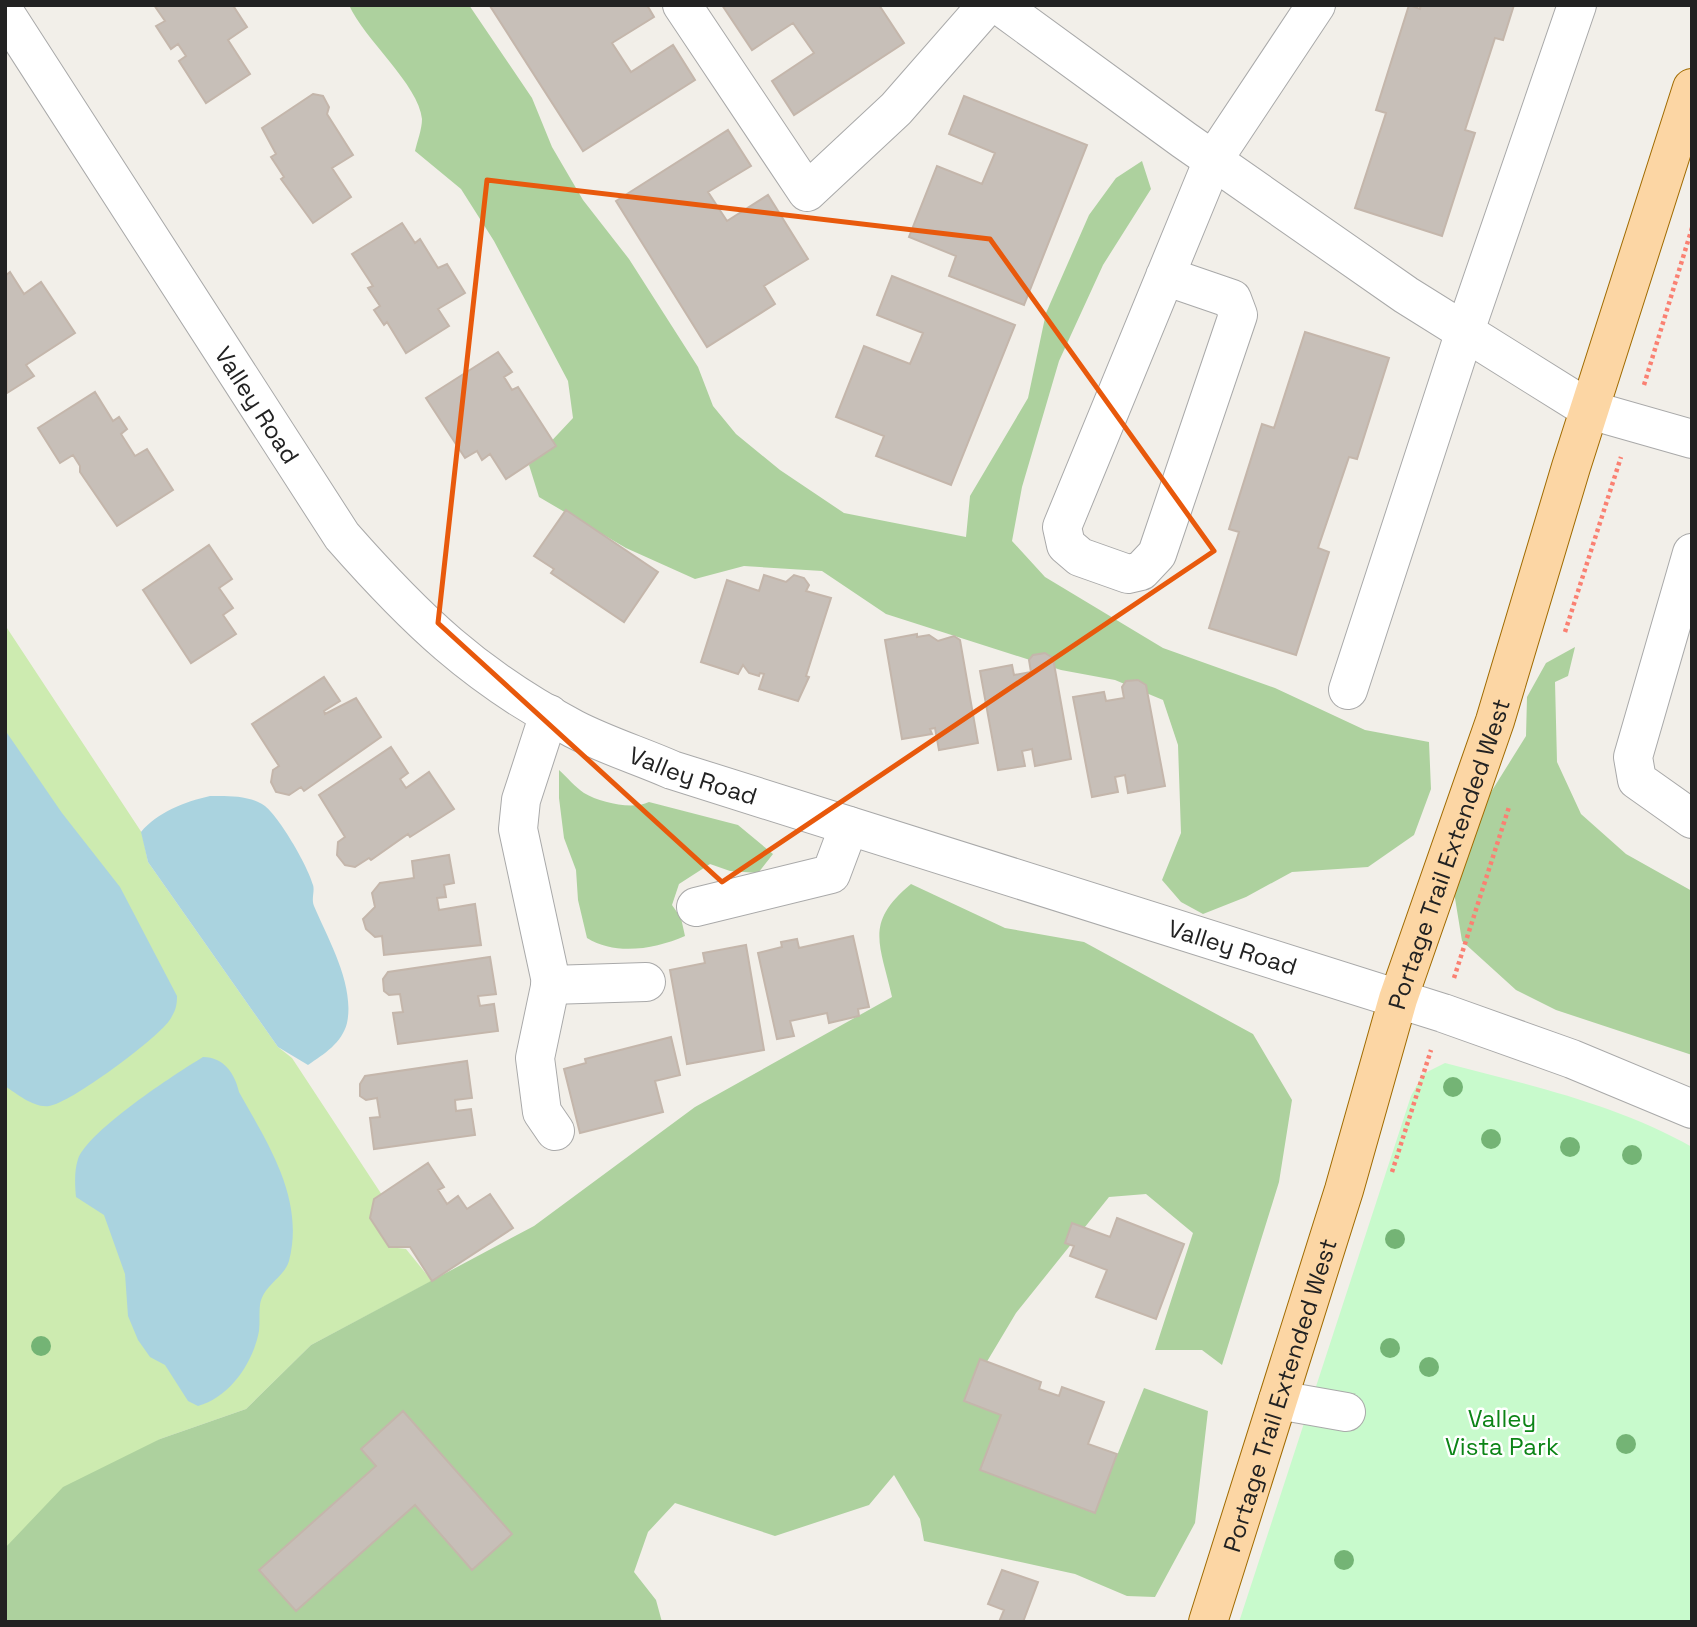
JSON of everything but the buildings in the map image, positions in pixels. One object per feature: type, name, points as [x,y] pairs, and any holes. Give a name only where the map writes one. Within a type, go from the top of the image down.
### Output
[{"type":"main road","name":"Portage Trail Extended West","points":[[1208,1622],[1344,1190],[1398,999],[1495,721],[1692,88]]},
{"type":"street","points":[[682,5],[807,192],[896,109],[987,5]]},
{"type":"street","points":[[999,5],[1406,295],[1590,410],[1692,439]]},
{"type":"street","points":[[1165,276],[1232,299],[1238,315],[1157,554],[1141,572],[1128,574],[1080,557],[1066,545],[1062,527],[1165,276],[1213,160],[1315,5]]},
{"type":"street","points":[[1348,690],[1465,331],[1577,5]]},
{"type":"street","name":"Valley Road","points":[[5,13],[342,536],[400,602],[443,643],[492,679],[575,729],[672,770],[1443,1013],[1572,1059],[1692,1109]]},
{"type":"street","points":[[1692,553],[1633,757],[1637,780],[1692,820]]},
{"type":"street","points":[[549,713],[521,800],[518,829],[550,985],[535,1058],[542,1112],[555,1131]]},
{"type":"street","points":[[696,907],[831,874],[849,826]]},
{"type":"street","points":[[550,985],[646,982]]},
{"type":"street","points":[[1278,1400],[1346,1412]]},
{"type":"path","points":[[1561,645],[1692,228]]},
{"type":"path","points":[[1388,1185],[1510,803]]},
{"type":"highlighted area","points":[[487,180],[990,239],[1214,551],[722,882],[438,623]]},
{"type":"green space","points":[[349,5],[469,5],[532,98],[552,147],[583,200],[629,259],[698,367],[713,406],[736,434],[780,470],[844,513],[966,537],[970,496],[1028,398],[1046,313],[1089,215],[1116,178],[1142,161],[1151,189],[1103,265],[1059,361],[1022,487],[1012,541],[1045,577],[1163,648],[1275,688],[1365,730],[1429,742],[1431,789],[1414,835],[1368,867],[1292,872],[1246,897],[1203,914],[1181,902],[1162,880],[1181,833],[1178,745],[1163,700],[1115,680],[1061,670],[886,614],[822,571],[744,566],[695,579],[626,548],[539,497],[529,465],[573,418],[568,381],[494,241],[461,189],[415,151],[422,123],[419,106],[402,77],[366,32]]},
{"type":"green space","points":[[5,625],[142,833],[148,862],[278,1047],[292,1058],[382,1195],[374,1199],[370,1218],[389,1247],[406,1249],[432,1281],[311,1345],[246,1409],[160,1439],[5,1548]]},
{"type":"green space","points":[[1575,647],[1568,676],[1555,682],[1557,762],[1581,814],[1626,854],[1692,891],[1692,1055],[1556,1010],[1516,990],[1462,941],[1452,880],[1478,813],[1526,736],[1527,697],[1546,663]]},
{"type":"green space","points":[[559,770],[581,791],[599,800],[626,805],[649,802],[738,825],[773,854],[758,873],[730,871],[710,864],[679,884],[672,905],[681,918],[685,936],[636,949],[598,944],[587,938],[578,900],[576,870],[564,838]]},
{"type":"green space","points":[[911,884],[1005,928],[1084,942],[1253,1034],[1292,1100],[1279,1182],[1222,1365],[1202,1350],[1155,1350],[1193,1233],[1146,1194],[1109,1197],[1016,1313],[964,1400],[1001,1415],[981,1470],[1094,1513],[1144,1388],[1208,1411],[1195,1523],[1155,1597],[1127,1596],[1075,1574],[924,1541],[920,1519],[894,1475],[869,1505],[775,1536],[675,1503],[648,1532],[634,1572],[656,1600],[662,1622],[5,1622],[5,1548],[63,1487],[160,1439],[246,1409],[311,1345],[534,1226],[695,1107],[892,997],[880,948],[881,923],[896,898]]},
{"type":"green space","name":"Valley Vista Park","points":[[1445,1063],[1603,1107],[1692,1147],[1692,1622],[1239,1622],[1411,1096],[1423,1074]]},
{"type":"water","points":[[5,730],[62,813],[120,887],[177,996],[175,1009],[161,1030],[93,1083],[49,1106],[32,1103],[5,1086]]},
{"type":"water","points":[[210,796],[250,799],[262,804],[292,841],[310,877],[313,903],[344,978],[348,1008],[347,1023],[341,1036],[332,1047],[308,1065],[278,1047],[148,862],[141,832],[172,809]]},
{"type":"water","points":[[203,1057],[223,1063],[231,1073],[272,1152],[288,1194],[293,1238],[286,1267],[262,1298],[259,1331],[246,1366],[230,1387],[210,1402],[198,1406],[188,1401],[165,1365],[150,1357],[138,1340],[128,1316],[125,1274],[104,1215],[76,1197],[75,1178],[78,1159],[98,1133],[134,1103]]}]
